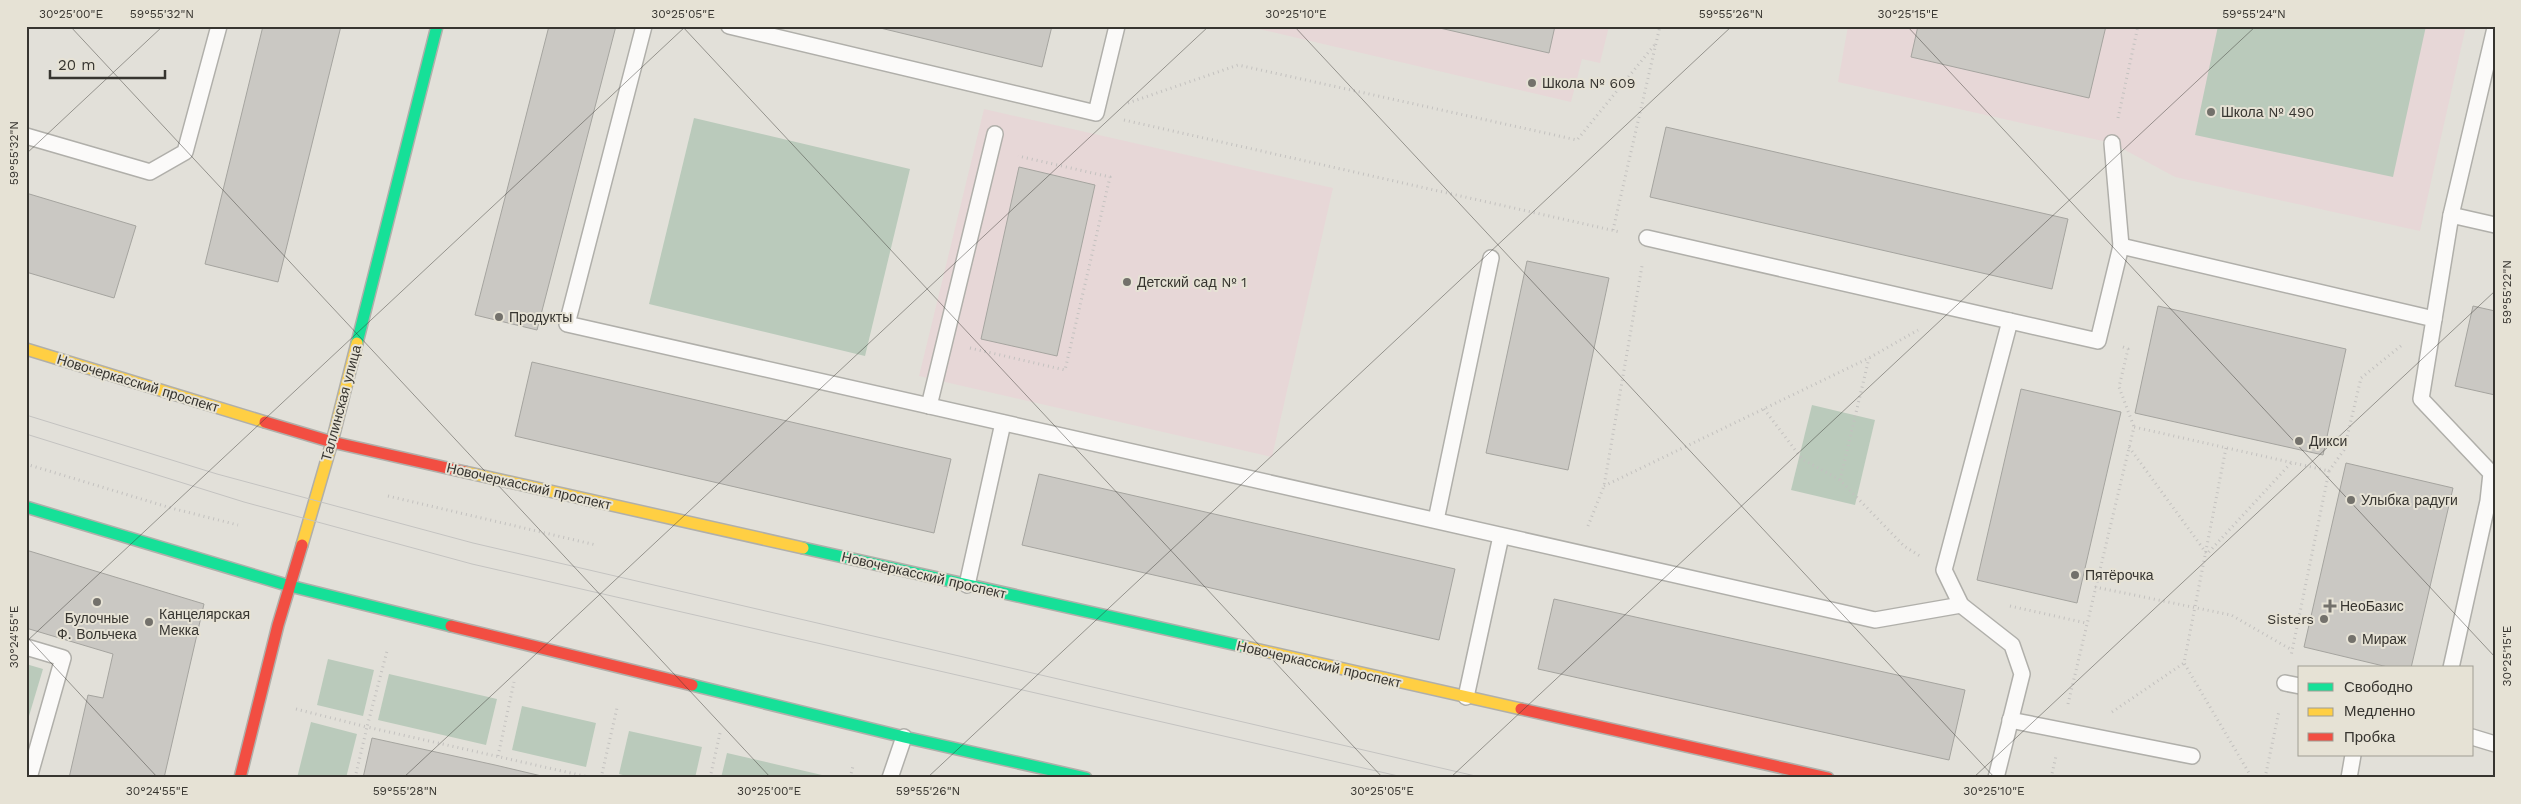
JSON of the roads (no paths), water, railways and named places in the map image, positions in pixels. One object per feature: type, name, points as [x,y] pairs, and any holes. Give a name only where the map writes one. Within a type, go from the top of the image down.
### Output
[{"type":"main road","name":"Таллинская улица","points":[[240,778],[278,625],[332,442],[437,26]]},
{"type":"main road","name":"Новочеркасский проспект","points":[[26,349],[332,442],[1828,778]]},
{"type":"main road","points":[[26,507],[290,586],[904,736],[1086,778]]},
{"type":"lane","points":[[26,136],[150,172],[186,152],[219,26]]},
{"type":"lane","points":[[644,26],[567,324],[1875,620],[1961,605]]},
{"type":"lane","points":[[729,26],[1096,114],[1117,26]]},
{"type":"lane","points":[[2451,666],[2488,501],[2491,473],[2421,399],[2450,215],[2495,28]]},
{"type":"lane","points":[[930,406],[995,134]]},
{"type":"lane","points":[[1647,238],[2098,341],[2121,246],[2112,143]]},
{"type":"lane","points":[[2450,215],[2495,225]]},
{"type":"lane","points":[[2121,246],[2434,319]]},
{"type":"lane","points":[[1436,520],[1491,258]]},
{"type":"lane","points":[[1996,778],[2022,674],[2012,645],[1961,605],[1944,570],[2010,321]]},
{"type":"lane","points":[[967,585],[1004,423]]},
{"type":"lane","points":[[1466,696],[1501,536]]},
{"type":"lane","points":[[26,647],[63,658],[28,778]]},
{"type":"lane","points":[[2010,720],[2192,756]]},
{"type":"lane","points":[[890,778],[904,736]]},
{"type":"lane","points":[[2474,739],[2495,744]]},
{"type":"lane","points":[[2349,778],[2353,756]]},
{"type":"tram line","points":[[26,415],[217,474],[473,543],[1484,778]]},
{"type":"tram line","points":[[26,434],[244,502],[472,564],[1407,778]]},
{"type":"place","name":"Школа № 609","points":[[1532,83]]},
{"type":"place","name":"Школа № 490","points":[[2211,112]]},
{"type":"place","name":"Детский сад № 1","points":[[1127,282]]},
{"type":"place","name":"Продукты","points":[[499,317]]},
{"type":"place","name":"Дикси","points":[[2299,441]]},
{"type":"place","name":"Улыбка радуги","points":[[2351,500]]},
{"type":"place","name":"Пятёрочка","points":[[2075,575]]},
{"type":"place","name":"Булочные Ф. Вольчека","points":[[97,602]]},
{"type":"place","name":"НеоБазис","points":[[2330,606]]},
{"type":"place","name":"Sisters","points":[[2324,619]]},
{"type":"place","name":"Канцелярская Мекка","points":[[149,622]]},
{"type":"place","name":"Мираж","points":[[2352,639]]}]
